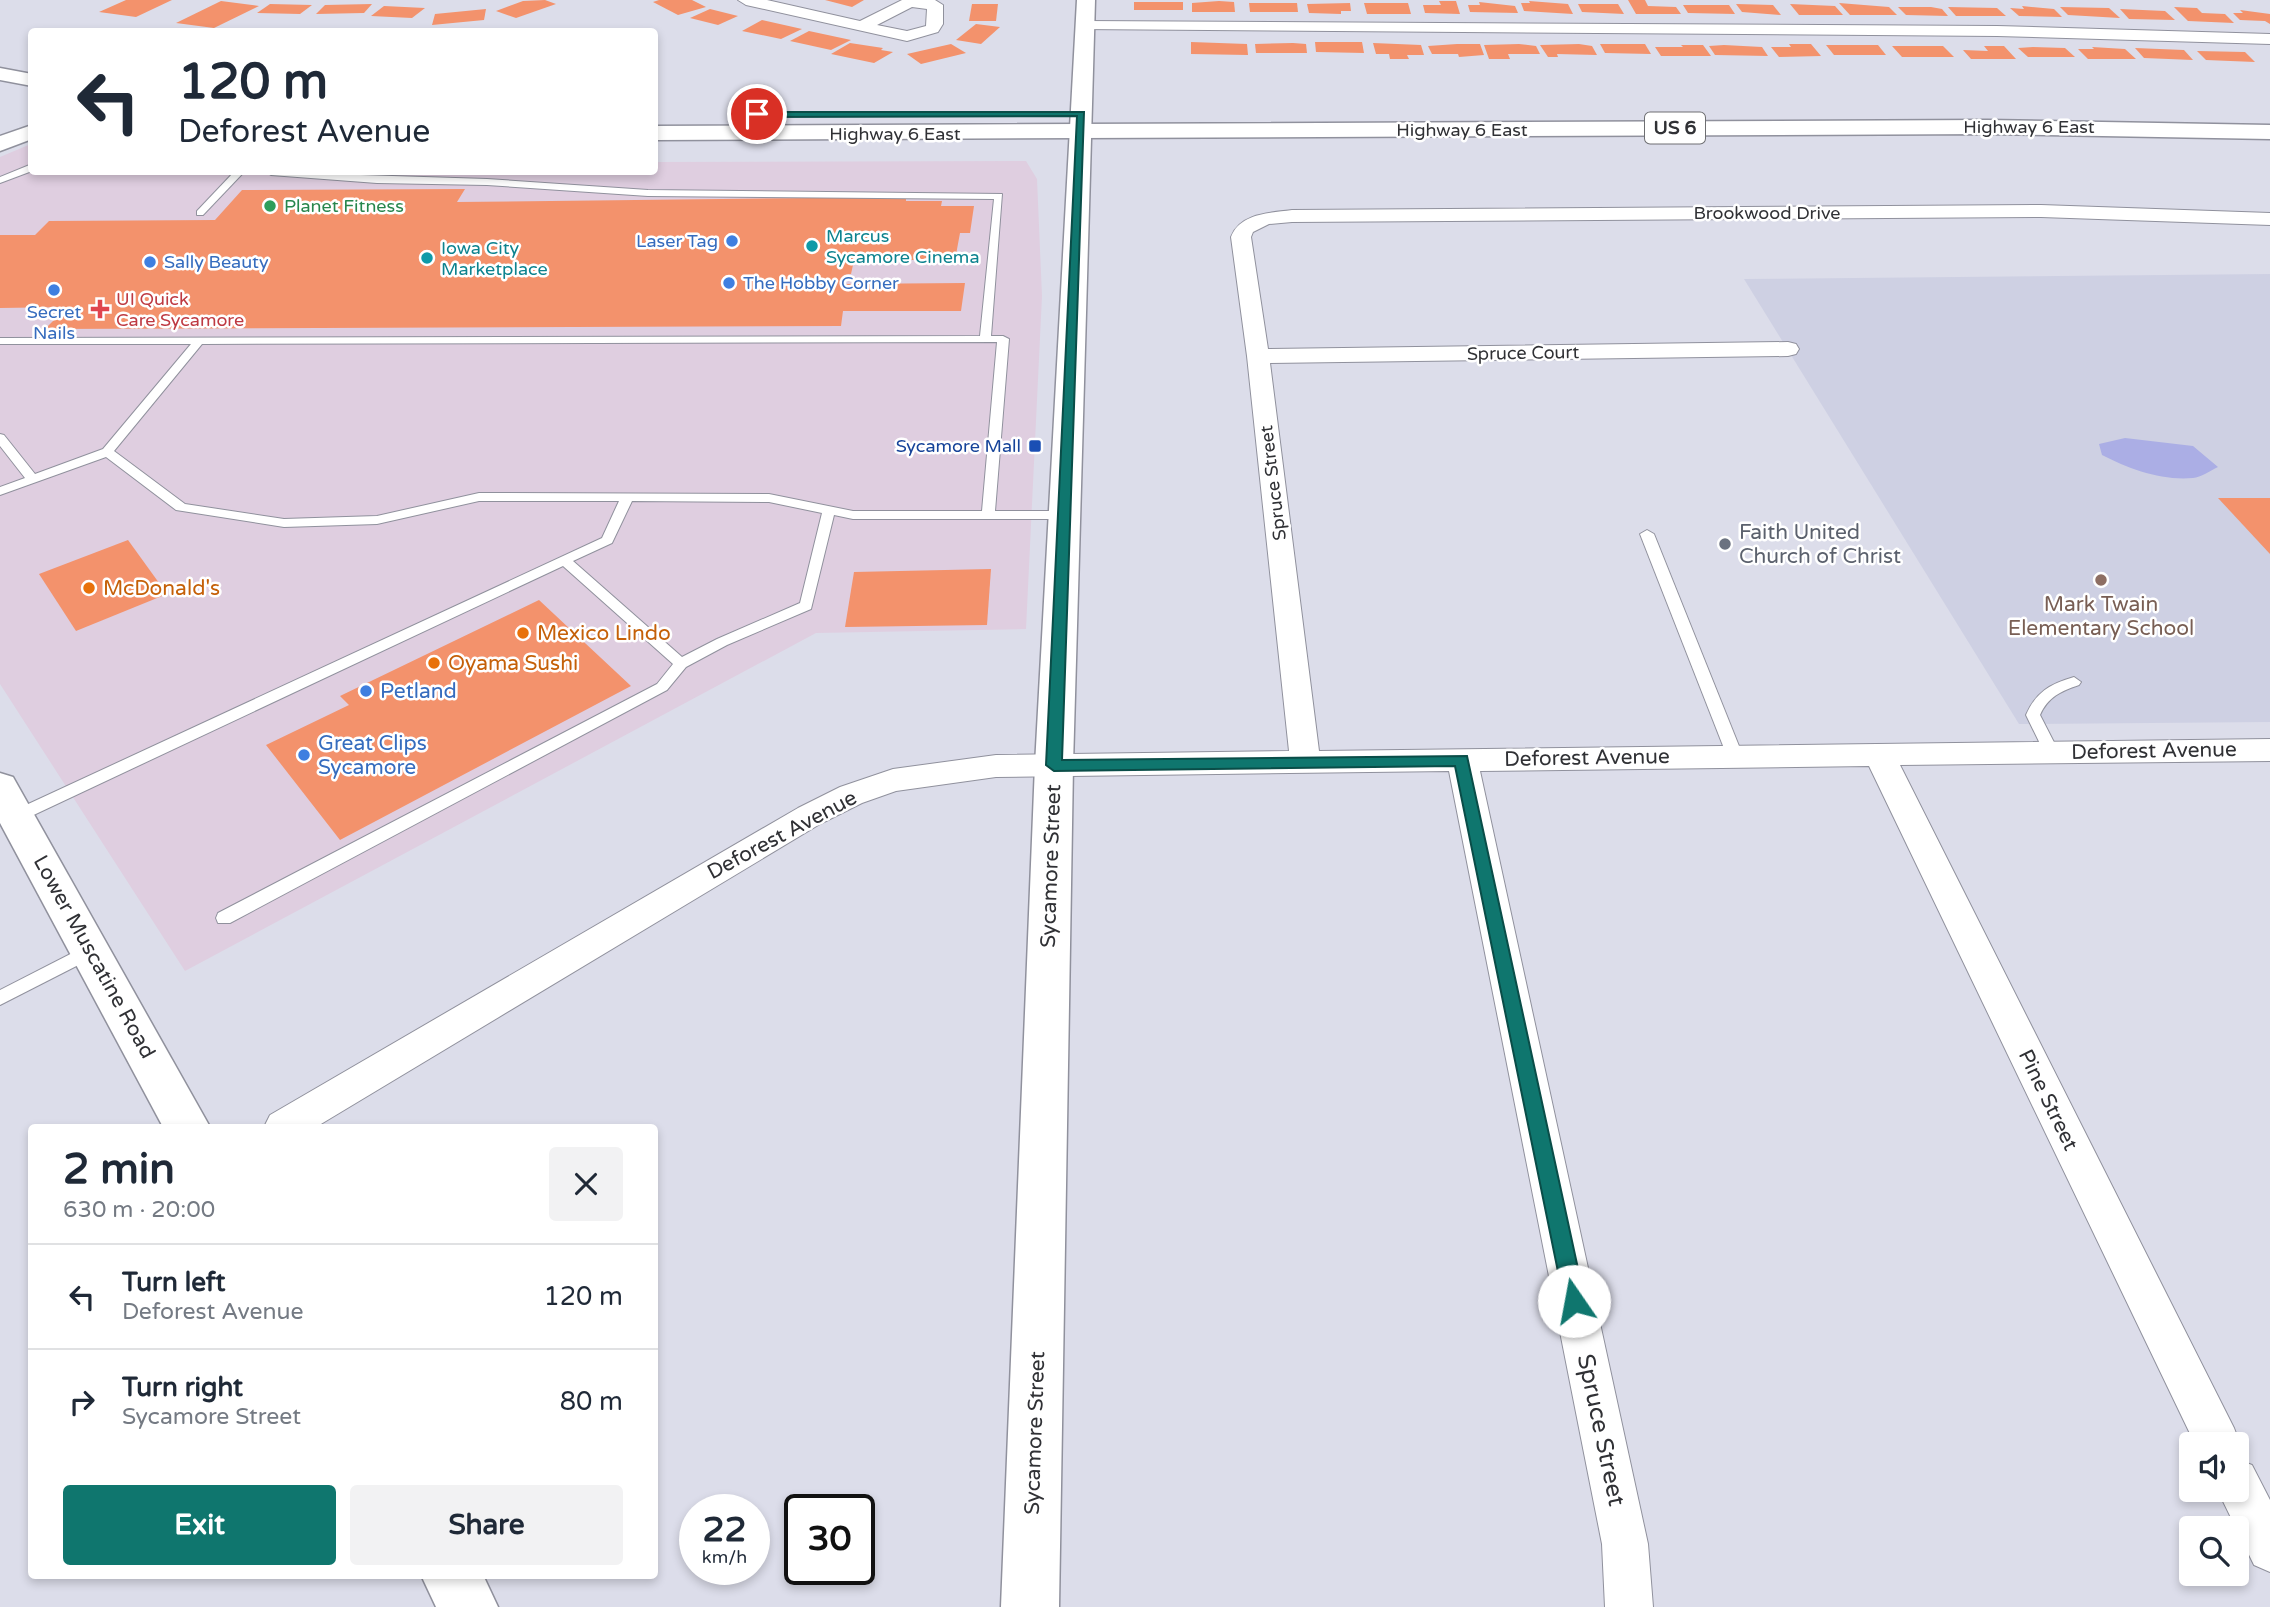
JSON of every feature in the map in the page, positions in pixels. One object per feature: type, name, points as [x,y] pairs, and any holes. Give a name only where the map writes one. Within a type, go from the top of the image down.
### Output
[{"type":"main road","name":"Sycamore Street","points":[[1030,1607],[1054,765],[1086,0]]},
{"type":"main road","points":[[0,74],[28,79]]},
{"type":"main road","name":"Highway 6 East","points":[[658,133],[1826,107],[2069,107],[2270,113]]},
{"type":"main road","name":"Highway 6 East","points":[[658,113],[1081,123],[1987,127],[2270,132]]},
{"type":"main road","points":[[0,144],[28,133]]},
{"type":"main road","name":"Lower Muscatine Road","points":[[8,802],[185,1124]]},
{"type":"main road","points":[[452,1579],[469,1607]]},
{"type":"street","points":[[746,0],[862,26]]},
{"type":"street","points":[[1085,26],[1997,31],[2270,39]]},
{"type":"street","name":"Brookwood Drive","points":[[1265,219],[1319,216],[2041,211],[2270,219]]},
{"type":"street","name":"Spruce Street","points":[[1265,219],[1244,229],[1241,237],[1258,356],[1305,762]]},
{"type":"street","name":"Spruce Court","points":[[1258,356],[1788,349]]},
{"type":"street","name":"Deforest Avenue","points":[[288,1124],[746,852],[851,795],[893,780],[996,766],[2270,750]]},
{"type":"street","name":"Pine Street","points":[[1879,755],[2212,1432]]},
{"type":"street","name":"Spruce Street","points":[[1462,760],[1625,1544],[1629,1607]]},
{"type":"street","points":[[2246,1502],[2270,1549]]},
{"type":"lane","points":[[0,180],[28,169]]},
{"type":"lane","points":[[200,213],[236,175]]},
{"type":"lane","points":[[311,175],[377,180],[487,182],[648,193],[999,195],[985,339]]},
{"type":"lane","points":[[0,341],[1003,339],[988,515]]},
{"type":"lane","points":[[0,491],[107,452],[199,341]]},
{"type":"lane","points":[[0,438],[33,479]]},
{"type":"lane","points":[[107,452],[181,507],[284,523],[377,520],[478,498],[769,498],[853,515],[1065,515]]},
{"type":"lane","points":[[8,802],[607,540],[627,498]]},
{"type":"lane","points":[[224,918],[662,687],[681,664],[722,642],[806,606],[829,510]]},
{"type":"lane","points":[[1647,534],[1735,756]]},
{"type":"lane","points":[[564,560],[681,664]]},
{"type":"lane","points":[[2051,752],[2033,715],[2038,701],[2046,692],[2074,682]]},
{"type":"lane","points":[[0,998],[90,951]]},
{"type":"shaded area","name":"Sycamore Mall","points":[[28,145],[28,175],[658,175],[658,162],[1026,161],[1037,179],[1042,296],[1026,629],[816,633],[185,971],[0,684],[0,157]]},
{"type":"shaded area","name":"Mark Twain Elementary School","points":[[2270,274],[2270,722],[2019,724],[1744,279]]},
{"type":"shaded area","points":[[2125,438],[2193,446],[2218,467],[2196,477],[2170,478],[2134,469],[2102,455],[2099,444]]},
{"type":"building","points":[[126,0],[172,0],[136,17],[99,12]]},
{"type":"building","points":[[545,0],[556,4],[516,18],[496,11],[523,1]]},
{"type":"building","points":[[692,0],[706,7],[678,15],[653,2]]},
{"type":"building","points":[[825,0],[864,0],[852,7]]},
{"type":"building","points":[[1628,0],[1645,0],[1648,6],[1676,7],[1681,14],[1636,14]]},
{"type":"building","points":[[221,1],[259,6],[214,28],[176,23]]},
{"type":"building","points":[[1439,1],[1456,1],[1460,14],[1425,13],[1423,5],[1441,5]]},
{"type":"building","points":[[1529,1],[1568,4],[1573,14],[1524,11],[1521,3],[1530,3]]},
{"type":"building","points":[[1134,2],[1183,2],[1183,10],[1134,10]]},
{"type":"building","points":[[1234,2],[1235,12],[1192,12],[1192,3]]},
{"type":"building","points":[[1479,2],[1515,6],[1518,13],[1470,12],[1468,5],[1480,5]]},
{"type":"building","points":[[1249,3],[1297,3],[1298,12],[1250,12]]},
{"type":"building","points":[[1350,3],[1351,11],[1341,11],[1341,14],[1309,13],[1307,4]]},
{"type":"building","points":[[1364,3],[1408,3],[1411,14],[1367,14]]},
{"type":"building","points":[[1839,3],[1889,7],[1897,15],[1850,15]]},
{"type":"building","points":[[270,4],[312,5],[300,14],[257,13]]},
{"type":"building","points":[[372,4],[364,13],[316,14],[325,5]]},
{"type":"building","points":[[972,4],[998,4],[996,21],[969,21]]},
{"type":"building","points":[[1578,4],[1618,4],[1624,14],[1582,12]]},
{"type":"building","points":[[1736,4],[1773,5],[1781,15],[1742,12]]},
{"type":"building","points":[[1790,4],[1835,6],[1843,15],[1799,15]]},
{"type":"building","points":[[1683,5],[1729,5],[1735,14],[1688,13]]},
{"type":"building","points":[[384,6],[425,8],[412,18],[371,16]]},
{"type":"building","points":[[2022,6],[2054,9],[2062,17],[2019,16],[2010,8],[2024,9]]},
{"type":"building","points":[[1898,7],[1931,7],[1942,9],[1948,16],[1906,15]]},
{"type":"building","points":[[1948,7],[1997,8],[2006,16],[1956,16]]},
{"type":"building","points":[[2060,7],[2109,8],[2120,18],[2068,15]]},
{"type":"building","points":[[2174,7],[2197,8],[2202,13],[2225,14],[2234,23],[2188,21]]},
{"type":"building","points":[[486,9],[484,20],[432,25],[435,14]]},
{"type":"building","points":[[710,9],[738,16],[718,25],[690,18]]},
{"type":"building","points":[[2120,9],[2165,11],[2175,20],[2129,19]]},
{"type":"building","points":[[2240,10],[2270,14],[2270,24],[2265,21],[2240,20],[2233,13],[2243,13]]},
{"type":"building","points":[[762,20],[802,29],[781,39],[742,31]]},
{"type":"building","points":[[976,24],[1000,27],[981,44],[956,40]]},
{"type":"building","points":[[809,31],[851,40],[831,50],[790,41]]},
{"type":"building","points":[[1191,42],[1247,44],[1248,55],[1191,54]]},
{"type":"building","points":[[1315,42],[1362,42],[1364,53],[1316,52]]},
{"type":"building","points":[[850,43],[893,52],[874,63],[831,54]]},
{"type":"building","points":[[1373,43],[1421,45],[1424,55],[1407,55],[1409,59],[1390,59],[1389,54],[1376,54]]},
{"type":"building","points":[[951,44],[966,53],[921,64],[907,54]]},
{"type":"building","points":[[1255,44],[1306,44],[1307,53],[1256,53]]},
{"type":"building","points":[[1480,44],[1484,55],[1459,57],[1458,54],[1432,54],[1428,46]]},
{"type":"building","points":[[1600,44],[1645,44],[1651,54],[1605,53]]},
{"type":"building","points":[[1789,44],[1811,44],[1821,56],[1779,57],[1771,47],[1791,47]]},
{"type":"building","points":[[1484,45],[1536,46],[1540,54],[1508,54],[1510,59],[1489,59]]},
{"type":"building","points":[[1540,45],[1592,46],[1597,55],[1557,54],[1558,57],[1548,57]]},
{"type":"building","points":[[1681,45],[1703,45],[1711,56],[1661,56],[1655,47],[1683,47]]},
{"type":"building","points":[[1826,45],[1878,45],[1886,55],[1834,55]]},
{"type":"building","points":[[1709,46],[1762,47],[1768,56],[1715,55]]},
{"type":"building","points":[[1892,46],[1943,46],[1954,57],[1902,57]]},
{"type":"building","points":[[1984,46],[2004,46],[2016,59],[1971,59],[1963,50],[1988,51]]},
{"type":"building","points":[[2092,47],[2125,49],[2136,59],[2088,59],[2078,49],[2094,49]]},
{"type":"building","points":[[2018,48],[2065,48],[2075,57],[2028,57]]},
{"type":"building","points":[[2135,48],[2184,50],[2193,60],[2144,58]]},
{"type":"building","points":[[2197,51],[2245,52],[2255,62],[2206,60]]},
{"type":"building","name":"Iowa City Marketplace","points":[[465,189],[457,202],[906,197],[906,201],[942,201],[941,206],[974,206],[970,233],[960,233],[955,260],[881,260],[883,256],[855,256],[851,274],[844,275],[841,284],[965,283],[961,311],[843,311],[841,326],[45,329],[67,307],[0,308],[0,235],[35,235],[49,221],[215,220],[242,190]]},
{"type":"building","points":[[2218,498],[2270,498],[2270,554]]},
{"type":"building","points":[[128,540],[167,594],[76,631],[39,574]]},
{"type":"building","points":[[991,569],[987,625],[845,627],[854,572]]},
{"type":"building","points":[[539,600],[631,686],[340,840],[266,745],[349,705],[340,696]]},
{"type":"place","name":"Planet Fitness","points":[[270,206]]},
{"type":"place","name":"Laser Tag","points":[[732,241]]},
{"type":"place","name":"Marcus Sycamore Cinema","points":[[812,246]]},
{"type":"place","name":"Iowa City Marketplace","points":[[427,258]]},
{"type":"place","name":"Sally Beauty","points":[[150,262]]},
{"type":"place","name":"The Hobby Corner","points":[[729,283]]},
{"type":"place","name":"Secret Nails","points":[[54,290]]},
{"type":"place","name":"UI Quick Care Sycamore","points":[[100,309]]},
{"type":"place","name":"Sycamore Mall","points":[[1035,446]]},
{"type":"place","name":"Faith United Church of Christ","points":[[1725,544]]},
{"type":"place","name":"Mark Twain Elementary School","points":[[2101,580]]},
{"type":"place","name":"McDonald's","points":[[89,588]]},
{"type":"place","name":"Mexico Lindo","points":[[523,633]]},
{"type":"place","name":"Oyama Sushi","points":[[434,663]]},
{"type":"place","name":"Petland","points":[[366,691]]},
{"type":"place","name":"Great Clips Sycamore","points":[[304,755]]},
{"type":"route","points":[[757,114],[1081,113],[1054,765],[1462,760],[1574,1301]]}]
